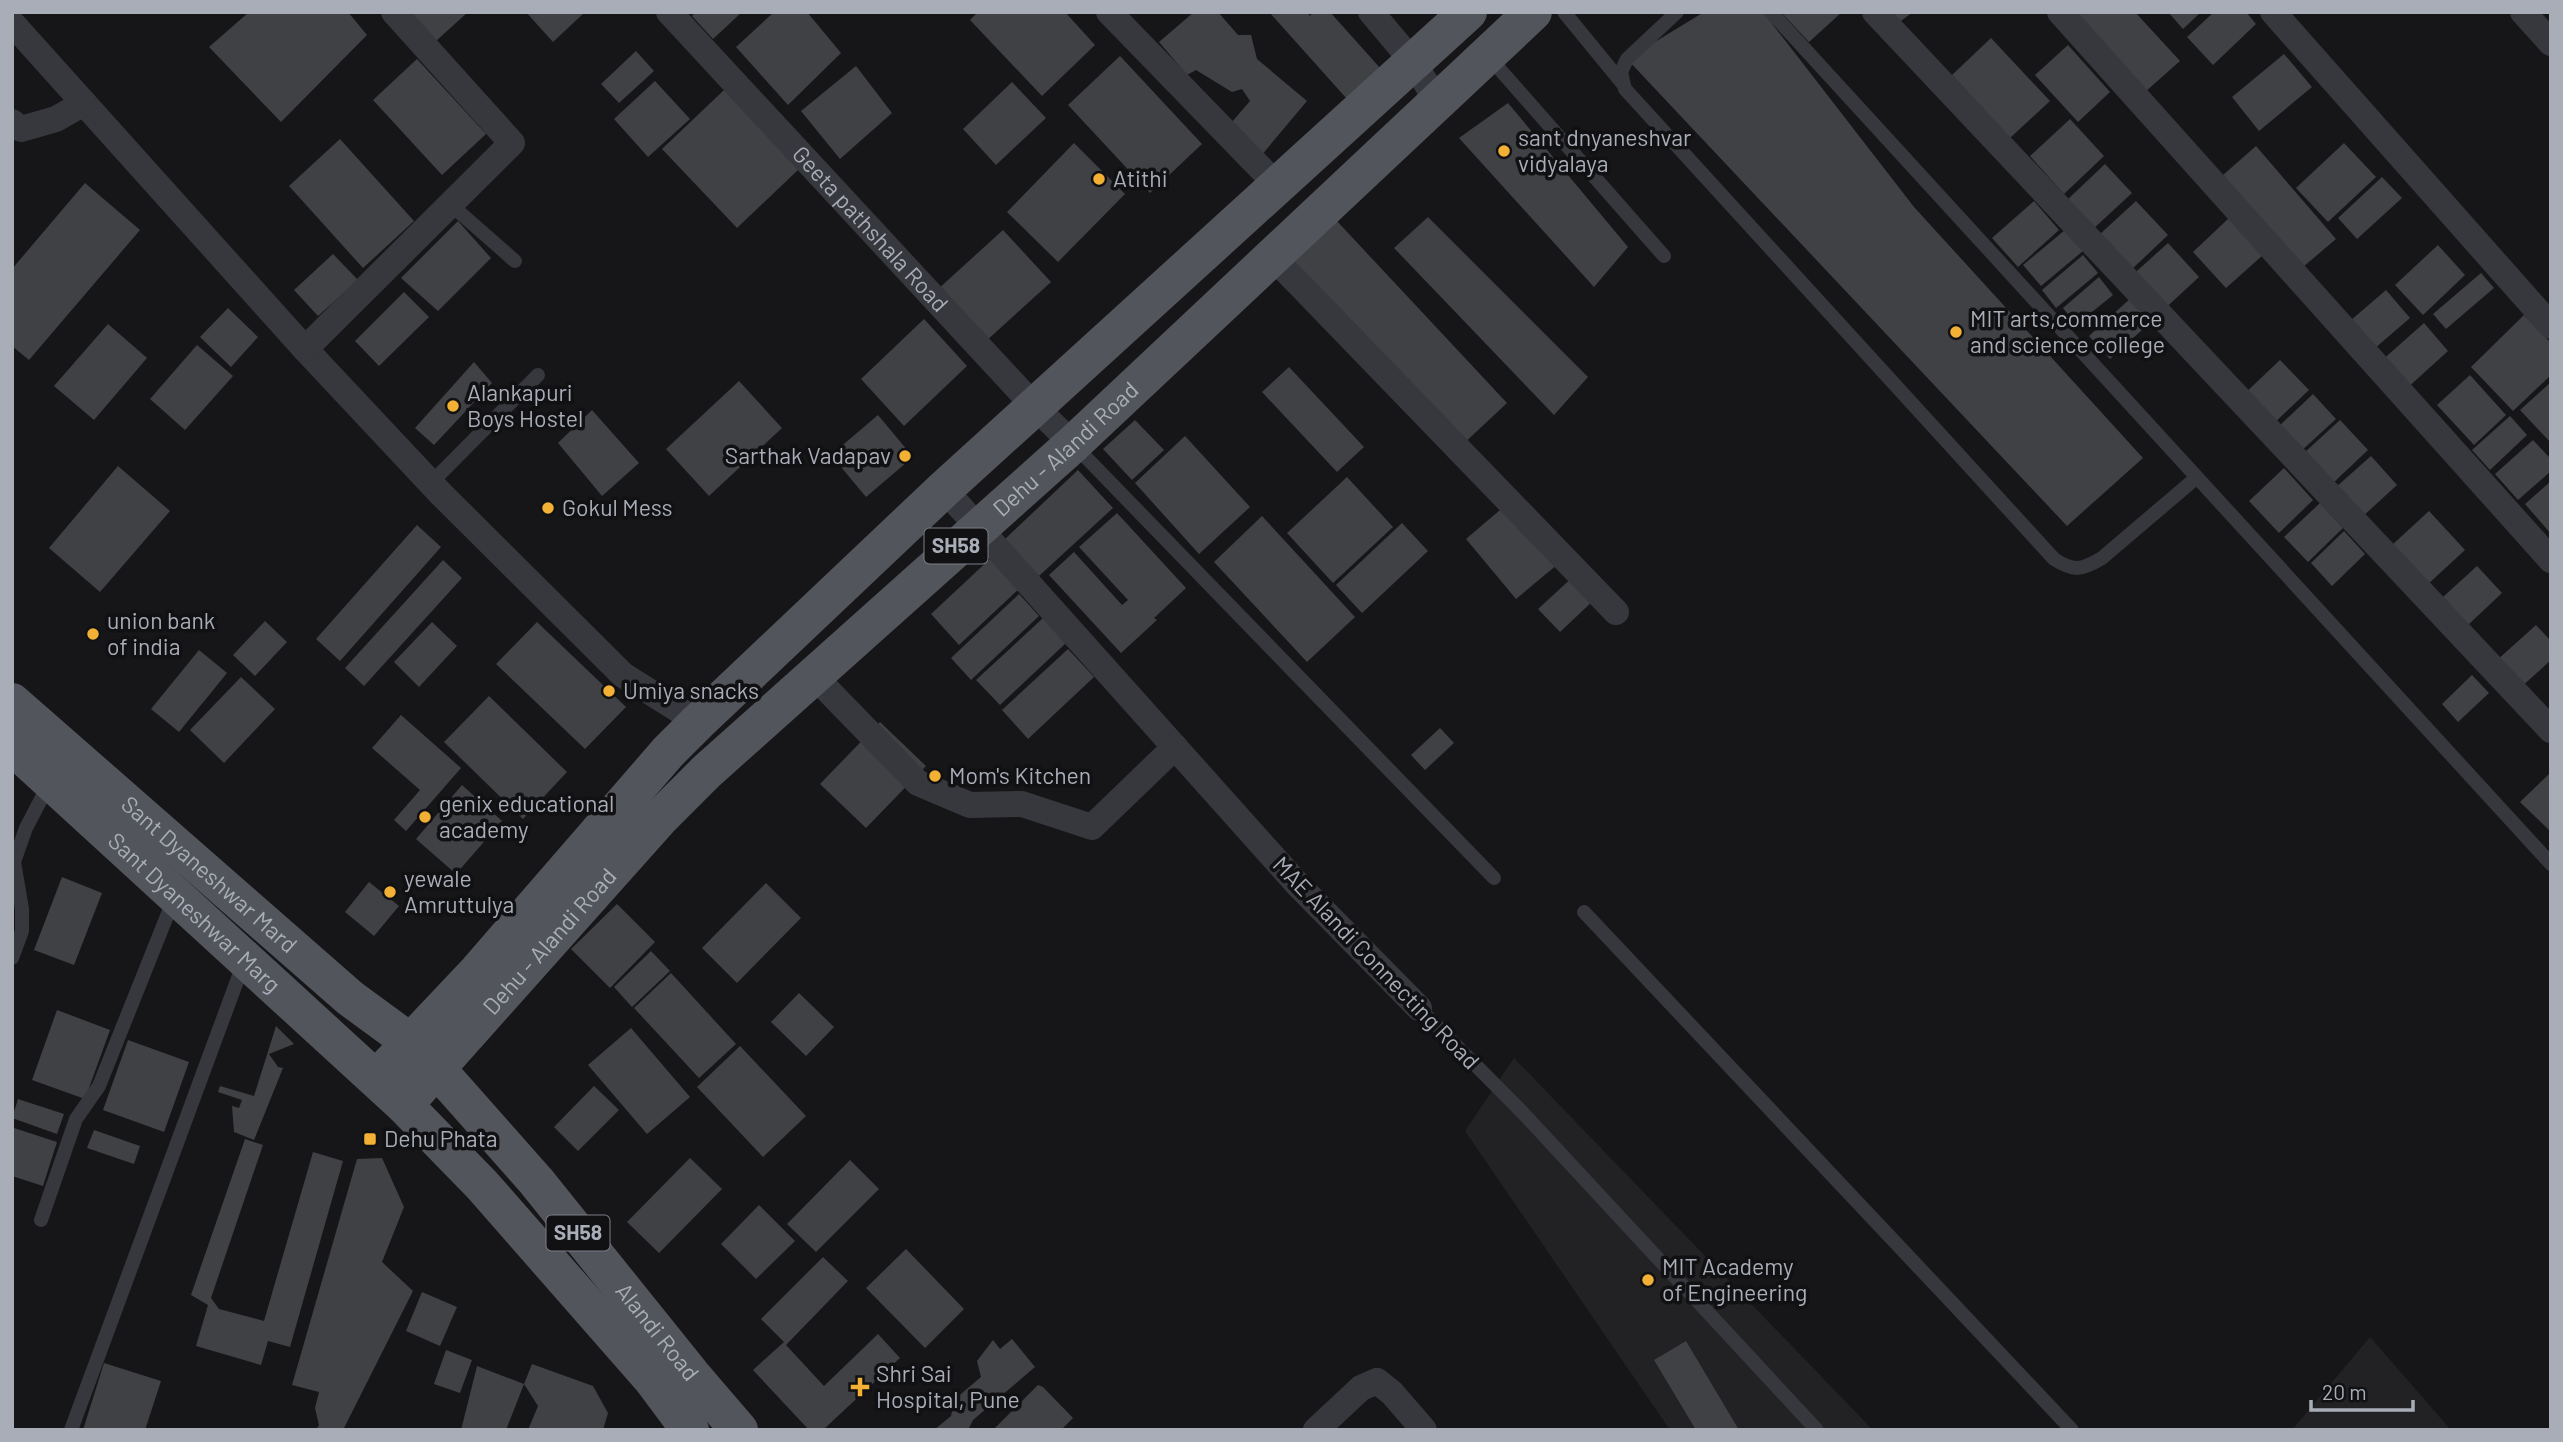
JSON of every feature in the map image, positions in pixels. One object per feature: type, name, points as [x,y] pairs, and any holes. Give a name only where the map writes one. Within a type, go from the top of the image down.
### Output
[{"type":"main road","name":"Dehu - Alandi Road","points":[[404,1105],[423,1055],[478,971],[632,792],[698,722],[944,489],[1468,12]]},
{"type":"main road","name":"Dehu - Alandi Road","points":[[376,1079],[423,1055],[706,772],[1073,444],[1533,12]]},
{"type":"main road","name":"Sant Dyaneshwar Mard","points":[[14,707],[106,807]]},
{"type":"main road","name":"Sant Dyaneshwar Marg","points":[[12,746],[51,781],[106,807],[188,880],[245,958],[376,1079]]},
{"type":"main road","name":"Sant Dyaneshwar Mard","points":[[188,880],[350,998],[423,1055]]},
{"type":"main road","name":"Alandi Road","points":[[423,1055],[536,1181],[691,1374],[740,1430]]},
{"type":"main road","name":"SH58","points":[[376,1079],[482,1185],[652,1379],[690,1430]]},
{"type":"street","points":[[305,349],[512,143],[394,12]]},
{"type":"street","points":[[1109,12],[1277,186]]},
{"type":"street","points":[[1371,12],[1413,62],[1437,101]]},
{"type":"street","points":[[1875,12],[2551,730]]},
{"type":"street","points":[[2060,12],[2551,560]]},
{"type":"street","points":[[2273,12],[2551,327]]},
{"type":"street","points":[[2523,12],[2551,43]]},
{"type":"street","name":"Geeta pathshala Road","points":[[677,15],[1035,407],[1073,444]]},
{"type":"street","points":[[12,23],[305,349],[431,483],[623,675],[698,722]]},
{"type":"street","points":[[12,122],[21,129],[56,119],[84,103]]},
{"type":"street","points":[[1272,256],[1616,612]]},
{"type":"street","name":"MAE Alandi Connecting Road","points":[[944,489],[1300,887],[1419,1008]]},
{"type":"street","points":[[813,675],[918,783],[970,805],[1022,804],[1092,827],[1175,747]]},
{"type":"street","points":[[1316,1430],[1361,1388],[1377,1381],[1392,1392],[1424,1430]]},
{"type":"lane","points":[[1563,12],[1624,84]]},
{"type":"lane","points":[[1677,12],[1627,59],[1620,72],[1625,89],[2054,559],[2068,568],[2086,568],[2102,558],[2196,478]]},
{"type":"lane","points":[[1770,12],[2551,864]]},
{"type":"lane","points":[[1487,55],[1664,256]]},
{"type":"lane","points":[[450,204],[515,261]]},
{"type":"lane","points":[[431,483],[538,375]]},
{"type":"lane","points":[[1073,444],[1494,878]]},
{"type":"lane","points":[[12,958],[22,931],[22,909],[14,862],[26,828],[51,781]]},
{"type":"lane","points":[[41,1220],[76,1118],[99,1086],[188,880]]},
{"type":"lane","points":[[1584,912],[2073,1430]]},
{"type":"lane","points":[[71,1430],[245,958]]},
{"type":"lane","name":"MAE Alandi Connecting Road","points":[[1419,1008],[1523,1113],[1816,1430]]},
{"type":"shaded area","name":"MIT Academy of Engineering","points":[[1514,1058],[1873,1430],[1670,1430],[1465,1131]]},
{"type":"shaded area","points":[[2370,1337],[2451,1430],[2292,1430]]},
{"type":"building","points":[[249,12],[348,12],[367,35],[281,122],[209,47]]},
{"type":"building","points":[[411,12],[468,12],[436,41]]},
{"type":"building","points":[[526,12],[585,12],[553,42]]},
{"type":"building","points":[[696,12],[742,12],[713,39],[692,16]]},
{"type":"building","points":[[774,12],[807,12],[841,53],[788,105],[736,47]]},
{"type":"building","points":[[978,12],[1065,12],[1095,45],[1042,96],[970,20]]},
{"type":"building","points":[[1194,12],[1218,12],[1238,35],[1251,35],[1257,59],[1307,101],[1260,157],[1226,129],[1250,101],[1242,89],[1232,92],[1196,70],[1187,75],[1159,42]]},
{"type":"building","points":[[1269,12],[1307,12],[1310,16],[1313,12],[1330,12],[1381,69],[1347,99]]},
{"type":"building","name":"MIT arts,commerce and science college","points":[[1704,12],[1763,12],[1914,207],[2143,458],[2067,526],[1627,59]]},
{"type":"building","points":[[1781,12],[1842,12],[1809,42]]},
{"type":"building","points":[[1882,12],[1913,12],[1894,26]]},
{"type":"building","points":[[2071,12],[2135,12],[2180,61],[2145,92]]},
{"type":"building","points":[[2168,12],[2201,12],[2183,29]]},
{"type":"building","points":[[2214,12],[2246,12],[2256,24],[2213,65],[2187,37]]},
{"type":"building","points":[[1991,38],[2050,101],[2010,138],[1952,75]]},
{"type":"building","points":[[2068,45],[2110,92],[2078,122],[2035,75]]},
{"type":"building","points":[[636,51],[654,71],[619,103],[601,84]]},
{"type":"building","points":[[2284,54],[2312,87],[2259,131],[2232,97]]},
{"type":"building","points":[[1120,56],[1202,144],[1150,193],[1068,105]]},
{"type":"building","points":[[417,59],[486,134],[442,175],[373,100]]},
{"type":"building","points":[[856,66],[892,113],[840,159],[801,111]]},
{"type":"building","points":[[655,81],[690,119],[648,157],[614,119]]},
{"type":"building","points":[[1012,82],[1046,118],[996,165],[963,129]]},
{"type":"building","points":[[724,90],[799,169],[737,228],[662,149]]},
{"type":"building","points":[[1508,103],[1628,247],[1594,287],[1459,138]]},
{"type":"building","points":[[2070,119],[2104,156],[2064,194],[2030,156]]},
{"type":"building","points":[[340,139],[414,221],[363,268],[289,186]]},
{"type":"building","points":[[1074,143],[1125,194],[1058,262],[1007,212]]},
{"type":"building","points":[[2344,143],[2376,177],[2328,222],[2296,188]]},
{"type":"building","points":[[2256,146],[2336,239],[2303,267],[2223,175]]},
{"type":"building","points":[[2105,164],[2132,193],[2092,230],[2066,201]]},
{"type":"building","points":[[2382,177],[2402,198],[2357,239],[2338,218]]},
{"type":"building","points":[[85,183],[140,230],[29,360],[12,346],[12,269]]},
{"type":"building","points":[[2034,201],[2059,230],[2018,267],[1992,238]]},
{"type":"building","points":[[2136,201],[2168,235],[2131,270],[2099,235]]},
{"type":"building","points":[[1428,217],[1588,377],[1554,415],[1394,248]]},
{"type":"building","points":[[2229,218],[2263,255],[2226,288],[2193,252]]},
{"type":"building","points":[[1335,219],[1507,403],[1460,447],[1289,263]]},
{"type":"building","points":[[458,221],[491,258],[438,311],[401,278]]},
{"type":"building","points":[[1003,230],[1051,282],[985,342],[937,290]]},
{"type":"building","points":[[2065,230],[2083,251],[2041,286],[2023,265]]},
{"type":"building","points":[[2168,243],[2199,277],[2159,314],[2128,279]]},
{"type":"building","points":[[2438,245],[2465,275],[2423,315],[2395,285]]},
{"type":"building","points":[[333,254],[358,280],[318,316],[294,290]]},
{"type":"building","points":[[2083,255],[2098,273],[2056,308],[2042,290]]},
{"type":"building","points":[[2481,273],[2494,288],[2446,329],[2433,314]]},
{"type":"building","points":[[2099,277],[2113,295],[2076,325],[2063,308]]},
{"type":"building","points":[[2386,290],[2410,318],[2374,349],[2350,321]]},
{"type":"building","points":[[404,292],[429,317],[379,366],[355,341]]},
{"type":"building","points":[[2132,297],[2153,320],[2110,359],[2089,336]]},
{"type":"building","points":[[228,308],[258,337],[231,367],[200,337]]},
{"type":"building","points":[[2524,315],[2551,343],[2551,375],[2513,411],[2471,367]]},
{"type":"building","points":[[924,319],[967,366],[904,426],[861,379]]},
{"type":"building","points":[[2424,323],[2448,351],[2405,390],[2380,362]]},
{"type":"building","points":[[108,324],[147,358],[94,420],[54,386]]},
{"type":"building","points":[[197,345],[233,376],[185,430],[150,399]]},
{"type":"building","points":[[2280,360],[2309,390],[2271,426],[2242,396]]},
{"type":"building","name":"Alankapuri Boys Hostel","points":[[474,362],[492,383],[434,445],[415,428]]},
{"type":"building","points":[[1289,367],[1364,447],[1337,472],[1262,392]]},
{"type":"building","points":[[2470,375],[2506,415],[2474,445],[2437,405]]},
{"type":"building","points":[[739,381],[782,428],[709,496],[666,449]]},
{"type":"building","points":[[2551,382],[2551,443],[2520,410]]},
{"type":"building","points":[[2313,394],[2336,419],[2300,452],[2277,428]]},
{"type":"building","points":[[592,410],[639,463],[602,496],[558,443]]},
{"type":"building","points":[[878,415],[913,457],[866,497],[831,455]]},
{"type":"building","points":[[2510,416],[2527,435],[2490,470],[2472,450]]},
{"type":"building","points":[[1135,420],[1164,450],[1132,480],[1103,449]]},
{"type":"building","points":[[2340,420],[2368,450],[2332,484],[2304,453]]},
{"type":"building","points":[[1185,436],[1250,507],[1199,554],[1135,483]]},
{"type":"building","points":[[2533,440],[2551,459],[2551,471],[2518,500],[2495,474]]},
{"type":"building","points":[[2371,456],[2397,485],[2362,517],[2335,488]]},
{"type":"building","points":[[118,466],[170,511],[100,592],[49,548]]},
{"type":"building","points":[[2284,468],[2313,500],[2279,533],[2249,501]]},
{"type":"building","points":[[1078,470],[1113,508],[1039,576],[1005,539]]},
{"type":"building","points":[[1347,477],[1393,527],[1333,583],[1287,533]]},
{"type":"building","points":[[2551,481],[2551,534],[2525,504]]},
{"type":"building","points":[[2320,503],[2343,528],[2308,562],[2284,537]]},
{"type":"building","points":[[1507,504],[1558,564],[1516,599],[1466,539]]},
{"type":"building","points":[[2429,511],[2465,550],[2427,585],[2391,546]]},
{"type":"building","points":[[1117,513],[1186,588],[1154,618],[1157,620],[1121,653],[1049,575],[1074,552],[1122,605],[1128,600],[1079,547]]},
{"type":"building","points":[[1262,516],[1355,617],[1307,662],[1214,562]]},
{"type":"building","points":[[1402,523],[1428,551],[1362,613],[1336,585]]},
{"type":"building","points":[[417,525],[441,547],[340,661],[316,639]]},
{"type":"building","points":[[2344,531],[2365,554],[2332,586],[2311,563]]},
{"type":"building","points":[[992,557],[1020,588],[959,645],[931,614]]},
{"type":"building","points":[[443,560],[462,578],[364,686],[345,668]]},
{"type":"building","points":[[2477,566],[2502,593],[2468,625],[2443,597]]},
{"type":"building","points":[[1575,575],[1596,598],[1560,632],[1538,609]]},
{"type":"building","points":[[1019,594],[1039,616],[971,680],[951,658]]},
{"type":"building","points":[[1043,618],[1066,643],[1000,705],[976,680]]},
{"type":"building","points":[[265,621],[287,642],[255,676],[233,655]]},
{"type":"building","points":[[432,622],[457,646],[419,687],[394,662]]},
{"type":"building","points":[[537,622],[626,707],[585,749],[496,664]]},
{"type":"building","points":[[2536,625],[2551,641],[2551,660],[2520,688],[2496,661]]},
{"type":"building","points":[[1068,649],[1094,677],[1028,739],[1002,710]]},
{"type":"building","points":[[199,650],[227,673],[179,732],[151,709]]},
{"type":"building","points":[[2472,675],[2489,693],[2458,722],[2442,704]]},
{"type":"building","points":[[241,677],[275,709],[224,763],[190,730]]},
{"type":"building","points":[[489,696],[567,772],[523,819],[444,742]]},
{"type":"building","points":[[401,715],[461,768],[406,831],[394,820],[420,790],[372,748]]},
{"type":"building","points":[[880,722],[926,766],[866,828],[820,784]]},
{"type":"building","points":[[1440,728],[1454,743],[1425,770],[1411,755]]},
{"type":"building","points":[[2551,772],[2551,832],[2520,802]]},
{"type":"building","points":[[462,785],[502,821],[456,874],[416,839]]},
{"type":"building","points":[[62,877],[102,893],[74,965],[34,950]]},
{"type":"building","points":[[369,882],[399,906],[374,936],[345,912]]},
{"type":"building","points":[[766,883],[801,918],[737,983],[702,948]]},
{"type":"building","points":[[617,904],[655,942],[610,988],[571,949]]},
{"type":"building","points":[[651,951],[670,971],[632,1007],[614,987]]},
{"type":"building","points":[[671,973],[736,1044],[699,1078],[634,1008]]},
{"type":"building","points":[[799,993],[834,1027],[806,1056],[771,1022]]},
{"type":"building","points":[[57,1010],[110,1030],[85,1099],[32,1080]]},
{"type":"building","points":[[276,1026],[294,1044],[269,1054],[278,1067],[283,1068],[254,1140],[234,1132],[232,1106],[239,1108],[242,1100],[218,1092],[220,1086],[254,1096]]},
{"type":"building","points":[[631,1028],[690,1097],[647,1134],[588,1065]]},
{"type":"building","points":[[128,1040],[189,1062],[164,1132],[103,1110]]},
{"type":"building","points":[[740,1046],[806,1116],[763,1157],[697,1087]]},
{"type":"building","points":[[594,1086],[619,1110],[578,1151],[554,1127]]},
{"type":"building","points":[[18,1099],[64,1114],[57,1134],[12,1118]]},
{"type":"building","points":[[14,1128],[57,1142],[43,1186],[12,1176]]},
{"type":"building","points":[[94,1130],[140,1146],[134,1164],[87,1148]]},
{"type":"building","points":[[245,1139],[263,1145],[211,1298],[219,1309],[264,1321],[313,1152],[343,1161],[290,1347],[268,1341],[261,1365],[196,1346],[208,1305],[191,1295]]},
{"type":"building","points":[[382,1158],[404,1207],[382,1262],[413,1291],[343,1430],[316,1430],[319,1425],[315,1408],[319,1392],[292,1385],[357,1159]]},
{"type":"building","points":[[690,1158],[722,1189],[659,1253],[627,1222]]},
{"type":"building","points":[[850,1160],[879,1189],[816,1252],[787,1224]]},
{"type":"building","points":[[759,1205],[795,1241],[756,1279],[721,1244]]},
{"type":"building","points":[[906,1249],[964,1309],[925,1348],[866,1288]]},
{"type":"building","points":[[823,1257],[848,1281],[786,1345],[824,1386],[878,1334],[900,1358],[823,1430],[809,1430],[753,1370],[784,1342],[761,1319]]},
{"type":"building","points":[[422,1292],[457,1307],[440,1346],[406,1331]]},
{"type":"building","points":[[1012,1339],[1035,1367],[973,1420],[968,1430],[934,1430],[951,1416],[955,1399],[981,1377],[977,1361],[993,1340],[1000,1349]]},
{"type":"building","points":[[1686,1341],[1739,1430],[1696,1430],[1654,1360]]},
{"type":"building","points":[[446,1350],[472,1360],[460,1393],[434,1384]]},
{"type":"building","points":[[104,1363],[161,1381],[145,1430],[83,1430]]},
{"type":"building","points":[[532,1364],[593,1386],[608,1413],[603,1430],[528,1430],[538,1406],[524,1384]]},
{"type":"building","points":[[477,1366],[524,1384],[506,1430],[461,1430]]},
{"type":"building","points":[[1038,1385],[1073,1418],[1061,1430],[993,1430]]},
{"type":"place","name":"sant dnyaneshvar vidyalaya","points":[[1504,151]]},
{"type":"place","name":"Atithi","points":[[1099,179]]},
{"type":"place","name":"MIT arts,commerce and science college","points":[[1956,332]]},
{"type":"place","name":"Alankapuri Boys Hostel","points":[[453,406]]},
{"type":"place","name":"Sarthak Vadapav","points":[[905,456]]},
{"type":"place","name":"Gokul Mess","points":[[548,508]]},
{"type":"place","name":"union bank of india","points":[[93,634]]},
{"type":"place","name":"Umiya snacks","points":[[609,691]]},
{"type":"place","name":"Mom's Kitchen","points":[[935,776]]},
{"type":"place","name":"genix educational academy","points":[[425,817]]},
{"type":"place","name":"yewale Amruttulya","points":[[390,892]]},
{"type":"place","name":"Dehu Phata","points":[[370,1139]]},
{"type":"place","name":"MIT Academy of Engineering","points":[[1648,1280]]},
{"type":"place","name":"Shri Sai Hospital, Pune","points":[[860,1387]]}]
